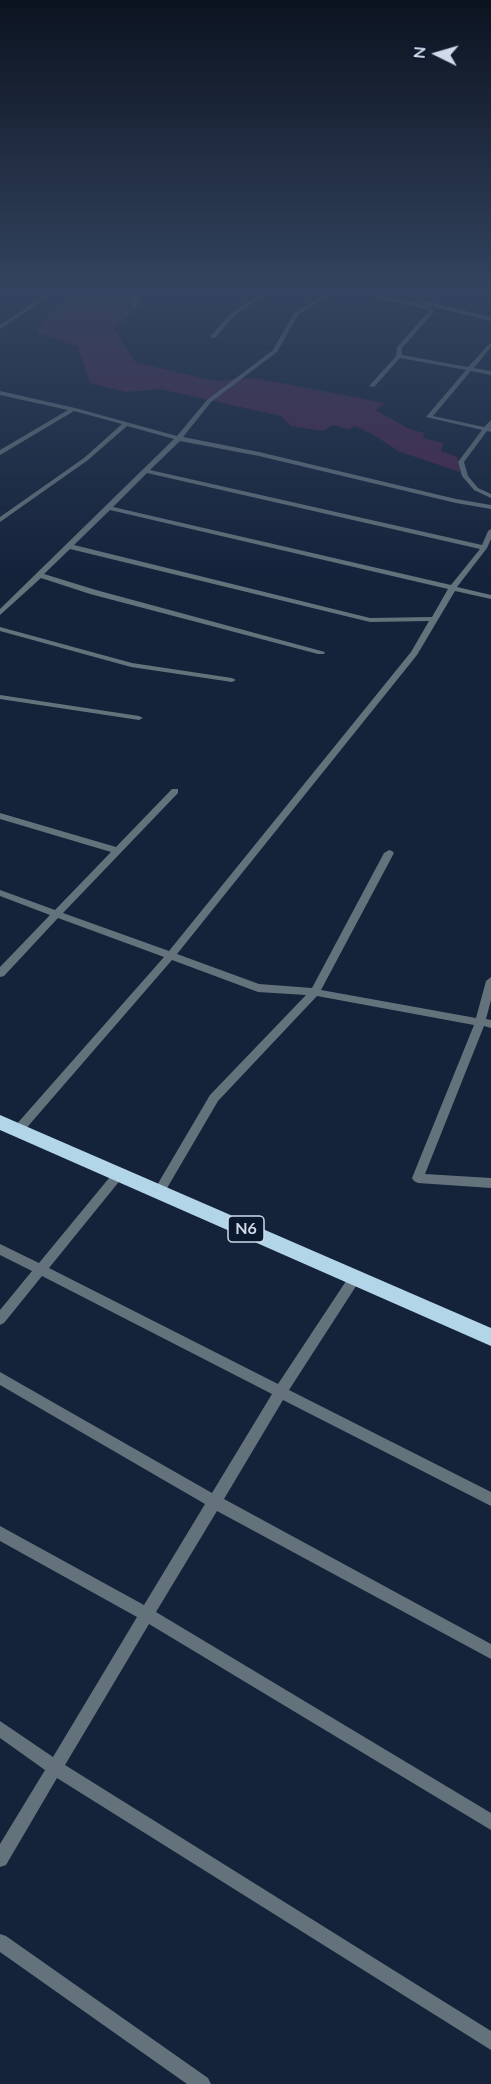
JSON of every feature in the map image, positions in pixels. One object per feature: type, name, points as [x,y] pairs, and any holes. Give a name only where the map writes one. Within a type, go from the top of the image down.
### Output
[{"type":"highway","name":"N6","points":[[0,1122],[491,1337]]},
{"type":"street","points":[[0,613],[179,438],[209,401],[225,389]]},
{"type":"street","points":[[452,389],[429,417],[488,430]]},
{"type":"street","points":[[1,394],[73,409],[179,438],[491,507]]},
{"type":"street","points":[[0,453],[73,409]]},
{"type":"street","points":[[491,422],[488,430],[461,462],[462,469],[476,489],[491,496]]},
{"type":"street","points":[[0,520],[86,459],[127,423]]},
{"type":"street","points":[[146,471],[484,548]]},
{"type":"street","points":[[109,508],[491,597]]},
{"type":"street","points":[[19,1129],[171,955],[414,653],[452,589],[484,548],[491,531]]},
{"type":"street","points":[[68,546],[370,620],[434,619]]},
{"type":"street","points":[[40,575],[93,592],[321,652]]},
{"type":"street","points":[[0,629],[131,665],[232,680]]},
{"type":"street","points":[[0,696],[139,718]]},
{"type":"street","points":[[0,974],[175,791]]},
{"type":"street","points":[[0,816],[118,851]]},
{"type":"street","points":[[159,1192],[214,1098],[315,992],[389,853]]},
{"type":"street","points":[[0,893],[258,988],[315,992],[485,1023]]},
{"type":"street","points":[[491,981],[485,1023],[418,1178],[491,1183]]},
{"type":"street","points":[[0,1319],[118,1175]]},
{"type":"street","points":[[0,1249],[281,1390],[491,1499]]},
{"type":"street","points":[[0,1859],[213,1501],[281,1390],[356,1276]]},
{"type":"street","points":[[0,1378],[213,1501],[491,1652]]},
{"type":"street","points":[[0,1533],[147,1615],[491,1822]]},
{"type":"street","points":[[0,1729],[55,1768],[491,2041]]},
{"type":"street","points":[[0,1942],[202,2084]]},
{"type":"shaded area","points":[[115,389],[157,389],[126,392]]},
{"type":"shaded area","points":[[161,389],[314,389],[385,403],[376,410],[409,429],[424,433],[423,438],[443,443],[441,451],[457,457],[460,472],[398,451],[355,426],[349,429],[333,425],[323,431],[291,426],[281,416]]}]
